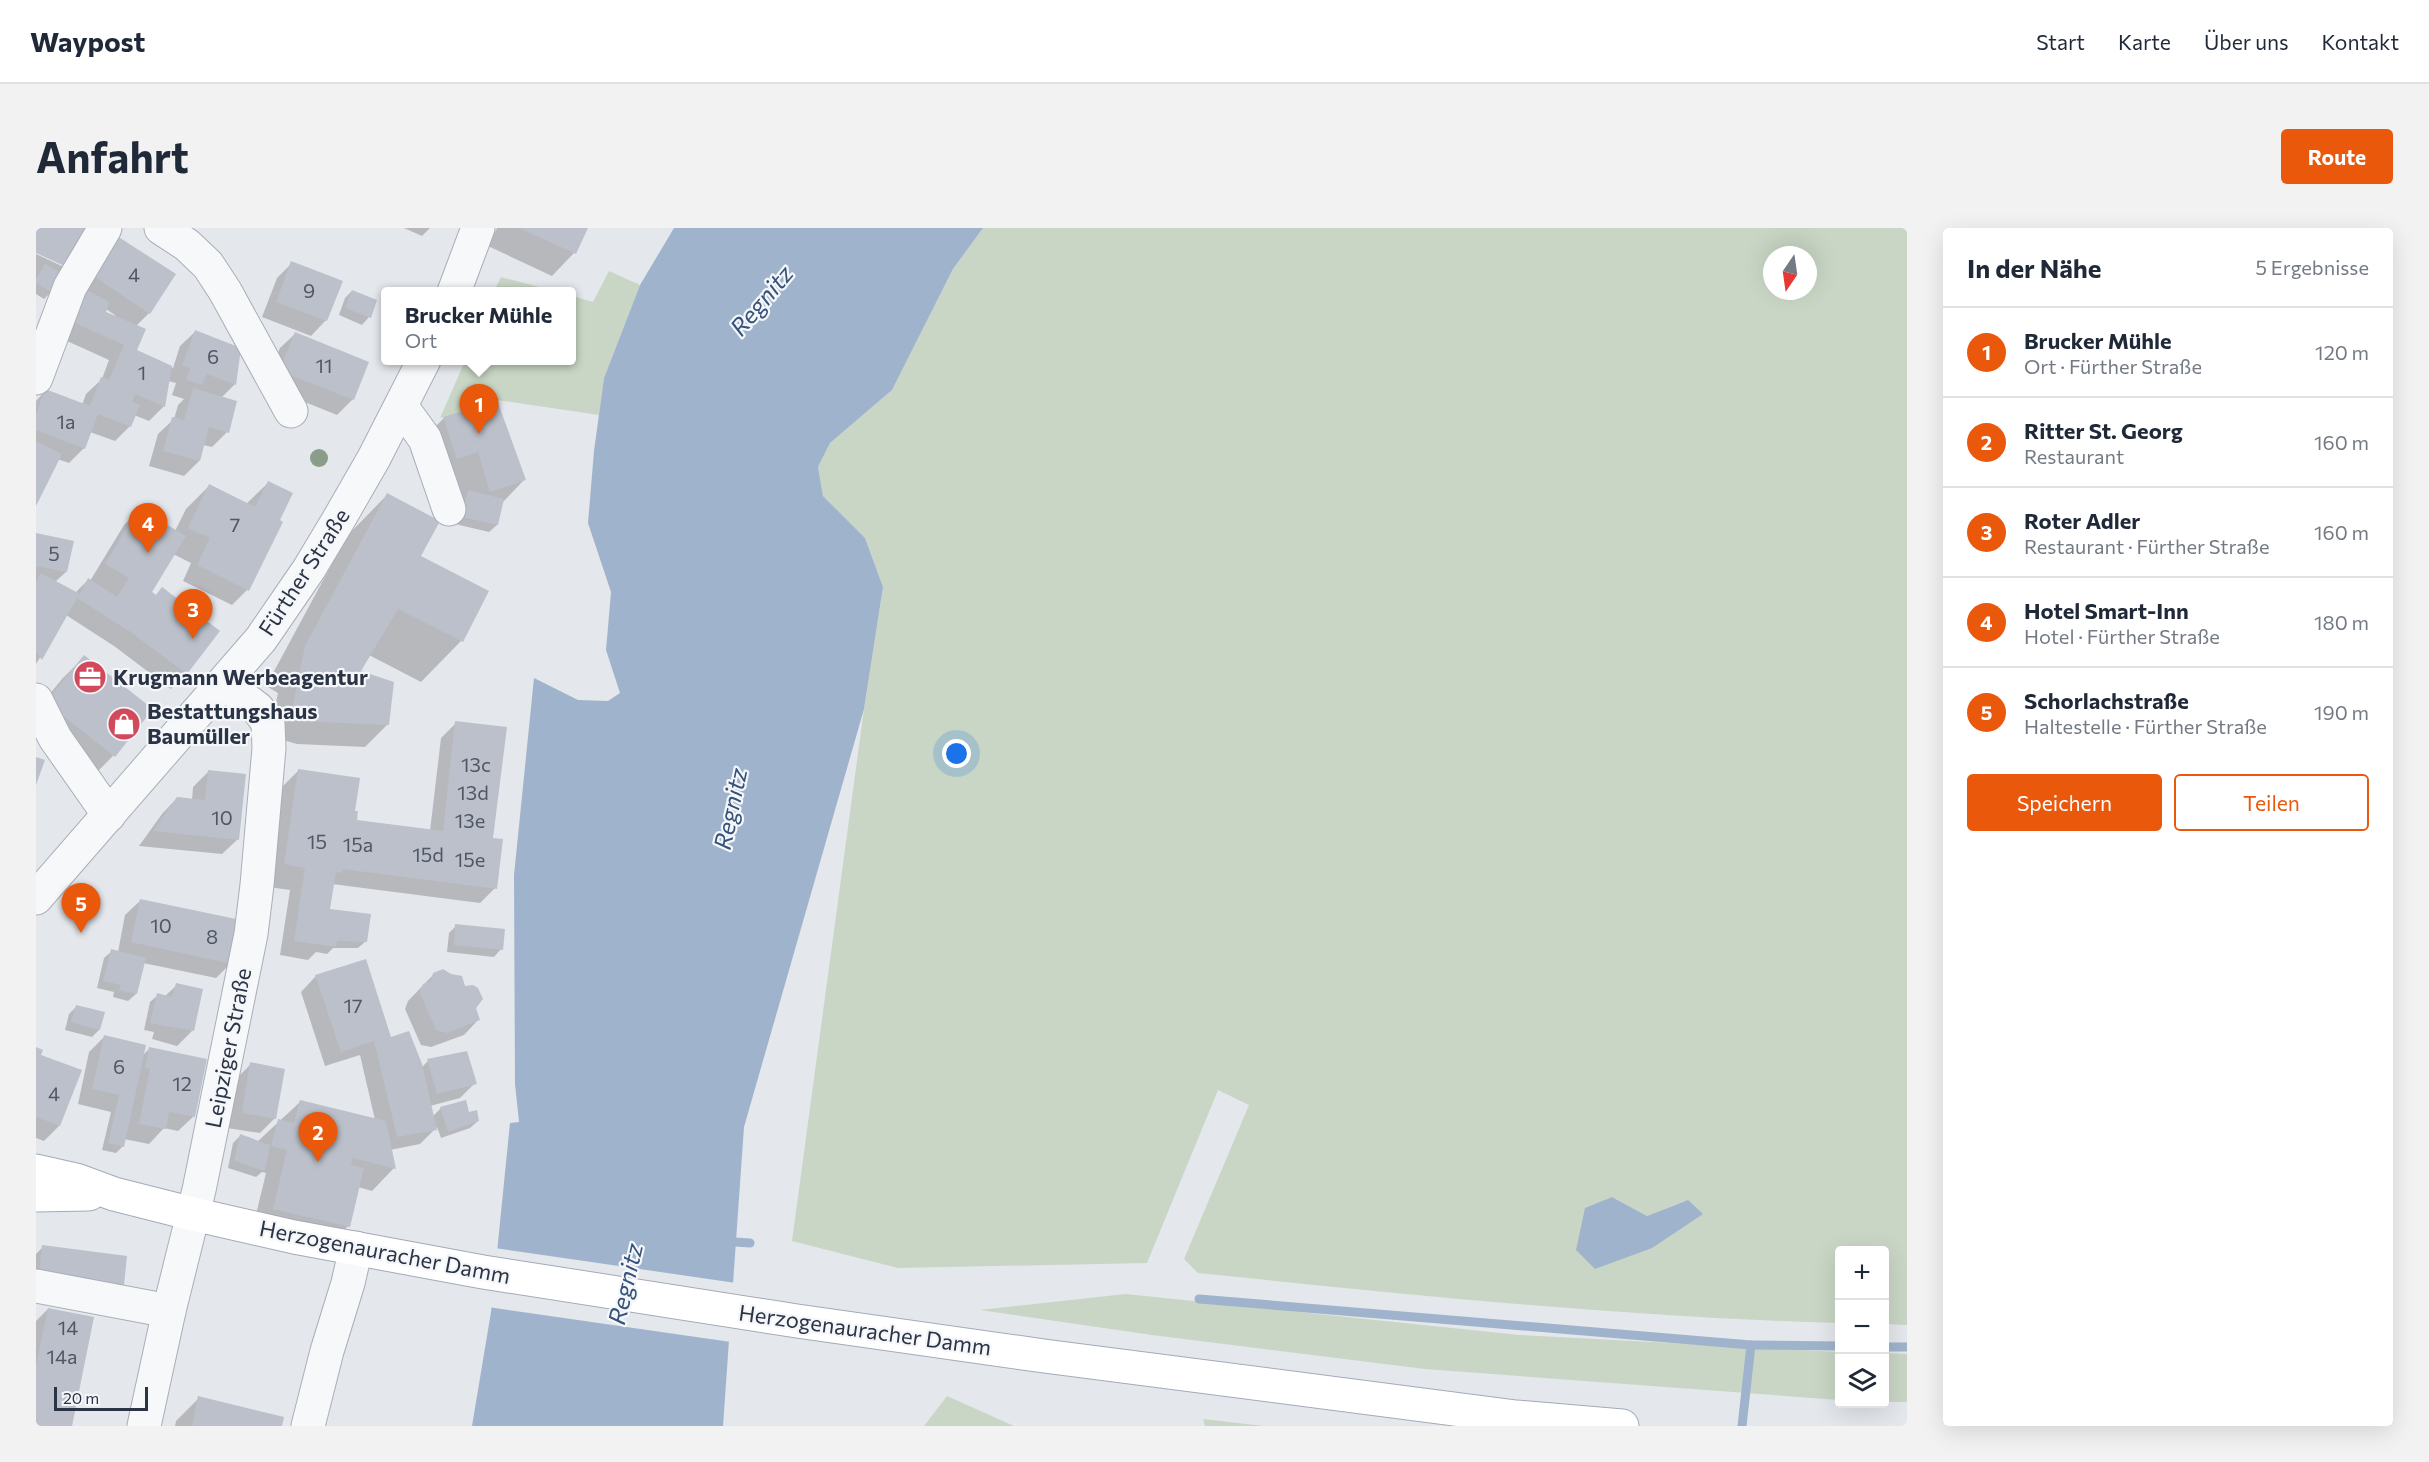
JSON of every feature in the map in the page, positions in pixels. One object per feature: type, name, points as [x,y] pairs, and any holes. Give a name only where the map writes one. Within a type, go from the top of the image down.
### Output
[{"type":"main road","name":"Herzogenauracher Damm","points":[[38,1176],[75,1180],[114,1194],[193,1214],[483,1272],[1044,1356],[1516,1417],[1622,1426]]},
{"type":"street","points":[[36,378],[70,287],[105,228]]},
{"type":"street","points":[[456,287],[478,228]]},
{"type":"street","points":[[181,234],[208,266],[225,291],[291,411]]},
{"type":"street","name":"Fürther Straße","points":[[36,898],[261,639],[309,569],[401,406],[422,365]]},
{"type":"street","points":[[401,406],[425,439],[449,509]]},
{"type":"street","name":"Leipziger Straße","points":[[144,1426],[168,1311],[193,1214],[251,934],[269,748],[268,723],[258,709],[224,682]]},
{"type":"street","points":[[36,700],[55,738],[109,815]]},
{"type":"street","points":[[308,1426],[356,1248]]},
{"type":"street","points":[[36,1286],[168,1311]]},
{"type":"green space","points":[[983,228],[1907,228],[1907,1325],[1889,1324],[1889,1246],[1835,1246],[1835,1323],[1599,1310],[1438,1297],[1198,1273],[1184,1259],[1249,1105],[1218,1090],[1147,1263],[898,1268],[792,1241],[864,709],[883,587],[865,538],[823,496],[818,467],[830,443],[892,390],[953,269]],"holes":[[[1612,1197],[1647,1216],[1687,1200],[1577,1250],[1586,1208]]]},
{"type":"green space","points":[[609,271],[640,285],[604,378],[599,415],[497,400],[440,418],[463,365],[576,365],[576,297],[593,302]]},
{"type":"green space","points":[[501,277],[539,287],[496,287]]},
{"type":"green space","points":[[1126,1294],[1519,1335],[1835,1352],[1835,1400],[1425,1369],[1152,1335],[980,1310]]},
{"type":"green space","points":[[1889,1353],[1907,1354],[1907,1402],[1889,1402]]},
{"type":"green space","points":[[947,1396],[1014,1426],[924,1426]]},
{"type":"green space","points":[[1203,1419],[1264,1426],[1205,1426]]},
{"type":"water","name":"Regnitz","points":[[674,228],[983,228],[953,269],[892,390],[830,443],[818,467],[823,496],[865,538],[883,587],[864,709],[744,1127],[723,1426],[472,1426],[491,1312],[510,1123],[519,1122],[515,1084],[514,875],[534,678],[578,700],[608,701],[620,693],[606,650],[611,592],[588,523],[594,451],[604,378],[640,285]]},
{"type":"water","points":[[1612,1197],[1647,1216],[1688,1200],[1703,1214],[1652,1248],[1595,1269],[1576,1250],[1585,1208]]},
{"type":"pier","points":[[495,1248],[736,1283],[731,1342],[488,1307]]},
{"type":"building","points":[[36,228],[88,228],[69,268],[36,253]]},
{"type":"building","points":[[519,228],[588,228],[576,254]]},
{"type":"building","points":[[117,236],[176,274],[150,314],[92,275]]},
{"type":"building","points":[[291,261],[343,281],[327,321],[276,302]]},
{"type":"building","points":[[45,264],[64,274],[53,293],[36,283]]},
{"type":"building","points":[[84,288],[109,302],[106,312],[146,329],[137,350],[172,366],[165,407],[135,394],[132,402],[140,405],[131,427],[98,414],[85,449],[36,430],[36,414],[45,389],[90,406],[101,377],[109,380],[124,345],[70,321]]},
{"type":"building","points":[[352,290],[377,300],[371,318],[345,308]]},
{"type":"building","points":[[195,330],[241,348],[236,385],[207,374],[202,385],[186,380],[190,368],[182,366]]},
{"type":"building","points":[[295,332],[369,362],[354,400],[279,371]]},
{"type":"building","points":[[193,388],[237,401],[229,433],[209,427],[200,461],[163,451],[172,417],[184,420]]},
{"type":"building","points":[[497,400],[526,480],[490,492],[478,452],[457,459],[443,417]]},
{"type":"building","points":[[36,441],[62,454],[36,506]]},
{"type":"building","points":[[268,481],[293,493],[280,520],[283,522],[249,591],[197,565],[210,538],[188,528],[209,484],[255,507]]},
{"type":"building","points":[[468,490],[504,499],[498,525],[461,517]]},
{"type":"building","points":[[387,493],[440,521],[421,556],[489,591],[463,642],[398,609],[361,671],[394,682],[389,725],[320,722],[291,714],[305,646]]},
{"type":"building","points":[[139,508],[186,536],[152,592],[156,595],[162,587],[220,631],[187,674],[129,631],[77,598],[42,660],[36,652],[36,582],[41,573],[80,594],[88,578],[117,597],[129,578],[105,564]]},
{"type":"building","points":[[36,533],[74,541],[67,572],[36,566]]},
{"type":"building","points":[[84,655],[153,709],[115,757],[46,702]]},
{"type":"building","points":[[455,721],[507,727],[493,838],[503,839],[497,889],[343,869],[342,873],[336,872],[330,909],[371,914],[367,942],[337,941],[336,947],[294,941],[305,868],[284,864],[298,769],[360,778],[355,811],[358,811],[357,820],[443,831]]},
{"type":"building","points":[[36,757],[45,760],[36,785]]},
{"type":"building","points":[[208,770],[246,774],[239,840],[153,831],[177,797],[205,800]]},
{"type":"building","points":[[140,899],[241,920],[232,964],[131,942]]},
{"type":"building","points":[[455,924],[505,929],[503,950],[454,945]]},
{"type":"building","points":[[111,949],[146,958],[137,994],[119,990],[121,985],[103,981]]},
{"type":"building","points":[[366,959],[391,1037],[409,1031],[422,1064],[437,1130],[397,1137],[374,1041],[341,1052],[315,975]]},
{"type":"building","points":[[443,969],[451,974],[462,976],[465,986],[473,985],[478,988],[483,999],[476,1008],[480,1020],[447,1033],[436,1030],[420,993],[423,984],[431,981],[433,973]]},
{"type":"building","points":[[176,983],[203,989],[194,1031],[150,1023],[157,993],[172,997]]},
{"type":"building","points":[[76,1005],[105,1012],[100,1030],[71,1022]]},
{"type":"building","points":[[104,1035],[146,1045],[124,1147],[108,1143],[119,1095],[92,1089]]},
{"type":"building","points":[[36,1047],[43,1050],[41,1055],[82,1070],[60,1126],[36,1117]]},
{"type":"building","points":[[149,1047],[207,1059],[195,1117],[169,1112],[166,1129],[139,1124],[150,1069],[145,1068]]},
{"type":"building","points":[[467,1051],[477,1084],[437,1094],[427,1059]]},
{"type":"building","points":[[250,1062],[285,1069],[276,1119],[242,1113]]},
{"type":"building","points":[[300,1100],[386,1121],[396,1169],[353,1158],[351,1165],[364,1168],[350,1227],[273,1209],[287,1150],[271,1146],[278,1119],[294,1123]]},
{"type":"building","points":[[466,1100],[469,1112],[477,1110],[479,1121],[448,1132],[440,1107]]},
{"type":"building","points":[[240,1134],[270,1145],[265,1171],[234,1161]]},
{"type":"building","points":[[42,1245],[127,1256],[124,1285],[39,1273]]},
{"type":"building","points":[[48,1308],[94,1317],[72,1426],[36,1426],[36,1366]]},
{"type":"building","points":[[198,1396],[284,1417],[282,1426],[192,1426]]},
{"type":"waterway","points":[[735,1242],[750,1243]]},
{"type":"waterway","points":[[1199,1299],[1751,1345],[1742,1426]]},
{"type":"waterway","points":[[1751,1345],[1835,1346]]},
{"type":"waterway","points":[[1889,1347],[1907,1347]]},
{"type":"place","name":"Brucker Mühle","points":[[479,434]]},
{"type":"place","name":"Hotel Smart-Inn","points":[[148,553]]},
{"type":"place","name":"Roter Adler","points":[[193,639]]},
{"type":"place","name":"Krugmann Werbeagentur","points":[[90,677]]},
{"type":"place","name":"Bestattungshaus Baumüller","points":[[124,724]]},
{"type":"place","name":"Schorlachstraße","points":[[81,933]]},
{"type":"place","name":"Ritter St. Georg","points":[[318,1162]]}]
